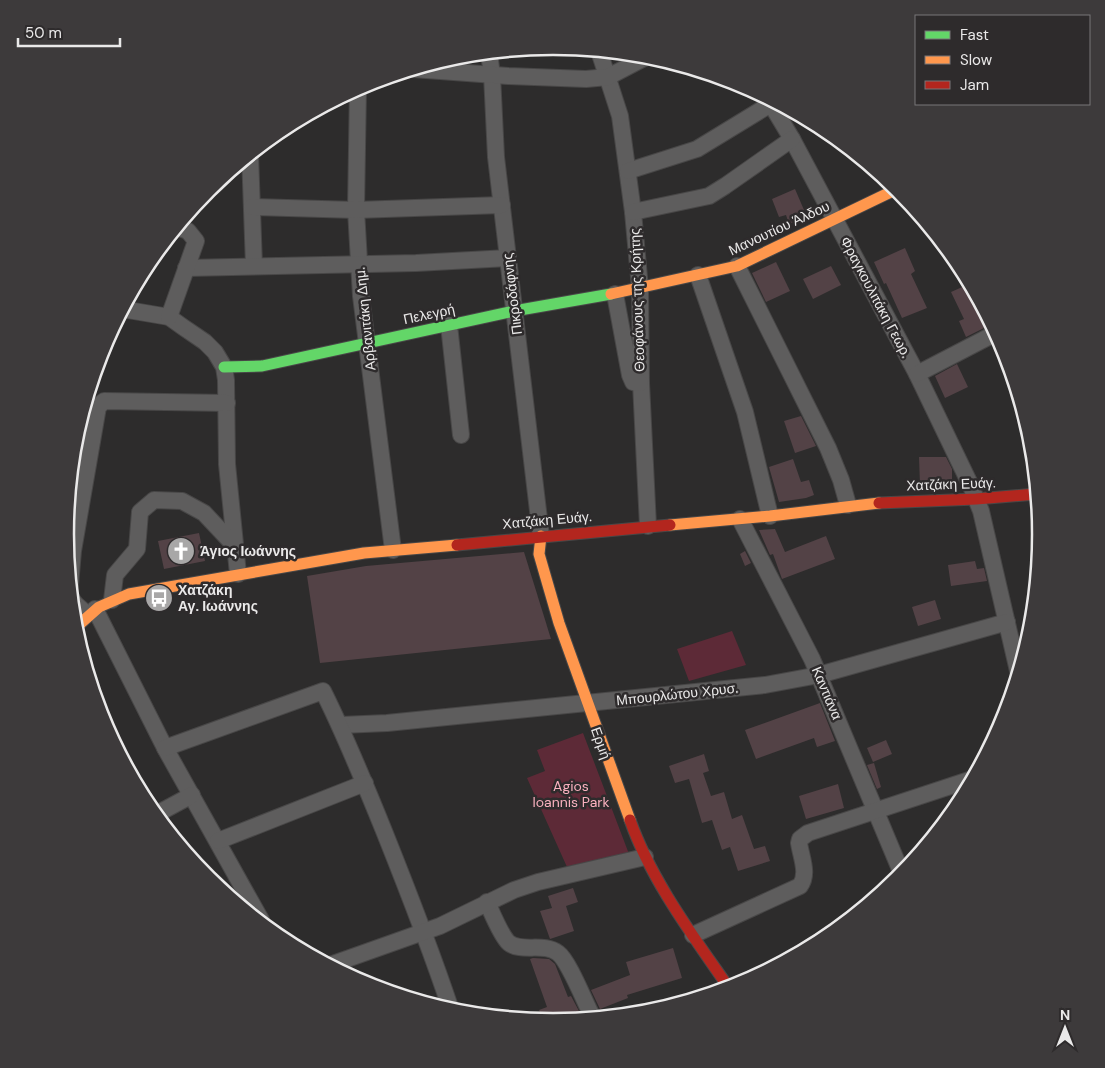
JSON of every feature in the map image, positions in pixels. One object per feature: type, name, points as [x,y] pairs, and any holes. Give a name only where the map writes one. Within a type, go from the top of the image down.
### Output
[{"type":"street","name":"Θεοφάνους της Κρήτης","points":[[601,58],[620,116],[634,212],[640,288],[641,383],[648,526]]},
{"type":"street","name":"Πικροδάφνης","points":[[490,59],[494,127],[502,205],[541,536]]},
{"type":"street","points":[[432,70],[586,79],[608,77],[636,62]]},
{"type":"street","name":"Αρβανιτάκη Δημ.","points":[[358,96],[356,210],[359,264],[393,550]]},
{"type":"street","points":[[628,171],[697,149],[765,105]]},
{"type":"street","name":"Φραγκουλιτάκη Γεωρ.","points":[[776,111],[917,374],[976,499],[981,511],[1015,658]]},
{"type":"street","points":[[634,212],[708,196],[792,139]]},
{"type":"street","points":[[250,163],[254,266]]},
{"type":"street","name":"Μανουτίου Άλδου","points":[[640,288],[737,266],[889,193]]},
{"type":"street","points":[[252,206],[356,210],[502,205]]},
{"type":"street","points":[[168,317],[196,241],[188,231],[183,229]]},
{"type":"street","points":[[186,268],[508,258]]},
{"type":"street","points":[[737,266],[828,448],[841,480],[848,505]]},
{"type":"street","points":[[698,275],[745,412],[770,516]]},
{"type":"street","name":"Πελεγρή","points":[[224,367],[262,366],[292,361],[449,325],[640,288]]},
{"type":"street","points":[[615,294],[630,376],[633,382],[641,383]]},
{"type":"street","points":[[129,310],[168,317],[210,346],[224,367],[227,402],[226,454],[238,574]]},
{"type":"street","points":[[449,325],[461,435]]},
{"type":"street","points":[[917,374],[989,337]]},
{"type":"street","points":[[76,495],[98,407],[104,401],[227,402]]},
{"type":"street","name":"Χατζάκη Ευάγ.","points":[[82,621],[91,612],[112,600],[128,594],[342,556],[770,516],[889,501],[976,499],[1029,495]]},
{"type":"street","points":[[112,600],[115,575],[136,549],[140,512],[154,500],[182,501],[204,513],[235,546]]},
{"type":"street","name":"Καντιάνα","points":[[740,518],[819,675],[898,865]]},
{"type":"street","name":"Ερμή","points":[[541,536],[539,554],[559,623],[625,809],[645,857],[662,888],[724,981]]},
{"type":"street","points":[[80,608],[91,612],[255,909]]},
{"type":"street","name":"Μπουρλώτου Χρυσ.","points":[[340,725],[387,723],[752,686],[819,675],[1007,622]]},
{"type":"street","points":[[165,748],[323,691],[365,783],[424,932],[448,1001]]},
{"type":"street","points":[[693,936],[798,888],[804,877],[799,843],[803,835],[822,827],[962,782]]},
{"type":"street","points":[[218,841],[365,783]]},
{"type":"street","points":[[162,811],[192,795]]},
{"type":"street","points":[[338,962],[424,932],[487,902],[538,882],[645,857]]},
{"type":"street","points":[[487,902],[510,944],[518,947],[548,948],[560,955],[589,1012]]},
{"type":"green space","points":[[732,631],[746,665],[689,681],[677,649]]},
{"type":"green space","name":"Agios Ioannis Park","points":[[583,733],[629,854],[567,867],[527,778],[545,771],[537,750]]},
{"type":"building","points":[[795,189],[807,217],[789,224],[786,215],[779,217],[772,199]]},
{"type":"building","points":[[905,248],[915,271],[911,274],[927,308],[902,318],[874,262]]},
{"type":"building","points":[[776,262],[790,291],[766,302],[752,273]]},
{"type":"building","points":[[831,266],[841,285],[813,299],[803,279]]},
{"type":"building","points":[[962,287],[984,328],[966,337],[959,321],[964,319],[951,292]]},
{"type":"building","points":[[957,364],[968,387],[945,398],[935,376]]},
{"type":"building","points":[[801,416],[816,446],[795,453],[784,421]]},
{"type":"building","points":[[919,457],[946,457],[952,469],[952,484],[920,485]]},
{"type":"building","points":[[793,459],[801,482],[809,480],[814,495],[779,502],[769,467]]},
{"type":"building","points":[[775,529],[785,552],[826,536],[835,559],[782,579],[773,554],[770,555],[759,530]]},
{"type":"building","name":"Άγιος Ιωάννης","points":[[199,533],[205,561],[164,569],[158,541]]},
{"type":"building","points":[[745,551],[751,563],[745,566],[740,554]]},
{"type":"building","points":[[524,552],[551,639],[320,663],[307,576],[366,566]]},
{"type":"building","points":[[975,561],[977,569],[984,568],[987,581],[951,586],[948,565]]},
{"type":"building","points":[[935,600],[941,619],[918,626],[912,607]]},
{"type":"building","points":[[820,703],[835,741],[817,747],[814,738],[756,759],[745,730]]},
{"type":"building","points":[[886,740],[892,754],[873,762],[867,748]]},
{"type":"building","points":[[704,754],[709,771],[703,773],[711,796],[724,792],[732,819],[742,815],[754,849],[765,846],[770,861],[738,871],[730,847],[722,850],[712,820],[702,823],[689,779],[675,783],[669,766]]},
{"type":"building","points":[[874,763],[881,787],[877,789],[867,765]]},
{"type":"building","points":[[838,784],[844,808],[806,819],[799,796]]},
{"type":"building","points":[[573,888],[578,902],[566,906],[574,931],[550,939],[540,911],[552,908],[548,896]]},
{"type":"building","points":[[673,948],[682,978],[627,995],[628,998],[600,1009],[591,990],[630,975],[626,962]]},
{"type":"building","points":[[530,959],[549,959],[555,964],[568,997],[571,996],[579,1011],[540,1013],[539,1010],[547,1007]]},
{"type":"traffic: fast","points":[[224,367],[262,366],[514,311],[611,294]]},
{"type":"traffic: slow","points":[[611,294],[737,266],[889,193]]},
{"type":"traffic: slow","points":[[670,525],[770,516],[879,503]]},
{"type":"traffic: slow","points":[[541,536],[539,554],[559,623],[630,820]]},
{"type":"traffic: slow","points":[[82,622],[99,607],[129,594],[364,553],[457,545]]},
{"type":"traffic: jam","points":[[879,503],[1029,495]]},
{"type":"traffic: jam","points":[[457,545],[670,525]]},
{"type":"traffic: jam","points":[[630,820],[649,864],[661,886],[687,928],[724,981]]},
{"type":"place","name":"Άγιος Ιωάννης","points":[[181,551]]},
{"type":"place","name":"Χατζάκη Αγ. Ιωάννης","points":[[159,598]]}]
